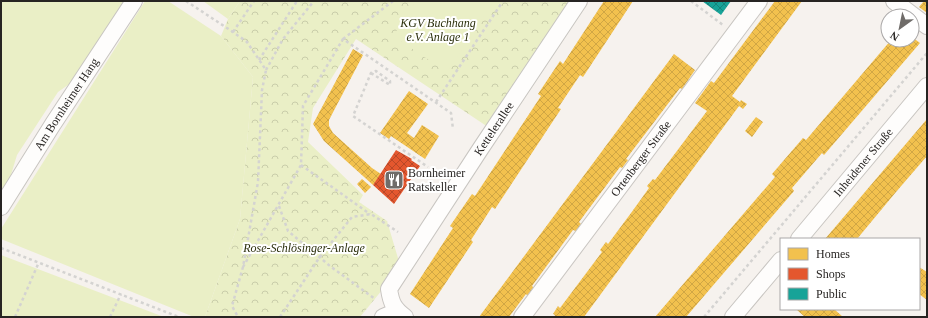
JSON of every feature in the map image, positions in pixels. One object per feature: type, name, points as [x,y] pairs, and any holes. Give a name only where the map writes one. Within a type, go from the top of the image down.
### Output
[{"type":"street","name":"Am Bornheimer Hang","points":[[1,207],[52,124],[134,1]]},
{"type":"street","name":"Kettelerallee","points":[[394,311],[389,289],[477,154],[580,1]]},
{"type":"street","name":"Ortenberger Straße","points":[[522,317],[759,1]]},
{"type":"street","points":[[894,1],[927,26]]},
{"type":"street","name":"Inheidener Straße","points":[[799,238],[927,86]]},
{"type":"street","points":[[733,317],[780,261]]},
{"type":"path","points":[[186,1],[247,42],[266,70]]},
{"type":"path","points":[[233,32],[254,1]]},
{"type":"path","points":[[259,60],[297,1]]},
{"type":"path","points":[[238,317],[232,306],[243,267],[258,182],[262,90],[266,70],[283,39],[314,1]]},
{"type":"path","points":[[243,267],[301,165],[303,106],[343,39],[392,1]]},
{"type":"path","points":[[436,102],[503,1]]},
{"type":"path","points":[[691,1],[735,33]]},
{"type":"path","points":[[343,39],[451,113],[453,129]]},
{"type":"path","points":[[704,317],[927,53]]},
{"type":"path","points":[[384,76],[388,70]]},
{"type":"path","points":[[376,71],[384,76],[390,81],[390,85],[371,73],[376,71]]},
{"type":"path","points":[[371,73],[353,116],[428,167]]},
{"type":"path","points":[[301,165],[398,232]]},
{"type":"path","points":[[278,206],[288,232],[319,258],[374,299]]},
{"type":"path","points":[[280,317],[319,258],[352,217],[371,214]]},
{"type":"path","points":[[1,248],[179,317]]},
{"type":"path","points":[[15,317],[39,262]]},
{"type":"path","points":[[110,317],[121,294]]},
{"type":"green space","points":[[1,1],[126,1],[75,80],[58,92],[17,155],[10,178],[1,191]]},
{"type":"green space","points":[[145,1],[168,1],[221,36],[253,77],[240,219],[205,317],[194,317],[1,239],[1,229]]},
{"type":"green space","points":[[203,1],[240,1],[228,19]]},
{"type":"green space","name":"Rose-Schlösinger-Anlage","points":[[240,1],[576,1],[491,129],[356,39],[313,108],[308,142],[363,195],[359,202],[387,221],[400,265],[387,284],[360,317],[205,317],[240,219],[253,77],[221,36],[228,19]]},
{"type":"green space","name":"KGV Buchhang e.V. Anlage 1","points":[[416,1],[494,1],[447,72],[393,36]]},
{"type":"green space","points":[[1,255],[164,317],[1,317]]},
{"type":"building: Homes","points":[[604,1],[633,1],[583,77],[580,75],[558,108],[561,109],[495,209],[492,207],[471,240],[473,242],[429,308],[410,294],[453,228],[450,226],[472,194],[475,196],[541,96],[538,94],[560,61],[563,64]]},
{"type":"building: Homes","points":[[775,1],[802,1],[732,96],[740,102],[741,100],[747,104],[743,109],[739,106],[584,317],[554,317],[555,315],[553,314],[558,306],[560,308],[602,252],[600,250],[606,242],[608,244],[631,213],[649,188],[647,186],[653,179],[655,180],[707,111],[695,103],[711,81],[714,83]]},
{"type":"building: Homes","points":[[924,1],[927,1],[927,13],[919,7]]},
{"type":"building: Homes","points":[[884,48],[916,48],[824,155],[822,153],[792,188],[794,191],[686,317],[655,317],[775,177],[772,174],[803,138],[806,140]]},
{"type":"building: Homes","points":[[353,49],[363,55],[329,120],[329,126],[333,133],[372,168],[381,174],[373,185],[324,141],[313,124]]},
{"type":"building: Homes","points":[[674,54],[695,70],[682,89],[680,88],[626,159],[628,160],[622,168],[620,167],[579,222],[581,224],[576,231],[573,230],[532,286],[534,288],[528,296],[526,294],[509,317],[479,317]]},
{"type":"building: Homes","points":[[409,91],[428,104],[407,133],[414,138],[422,125],[439,136],[425,159],[391,136],[389,139],[380,133]]},
{"type":"building: Homes","points":[[756,117],[763,122],[752,137],[745,131]]},
{"type":"building: Homes","points":[[927,119],[927,156],[858,238],[826,238]]},
{"type":"building: Homes","points":[[362,179],[371,187],[365,193],[357,184]]},
{"type":"building: Homes","points":[[920,268],[927,272],[927,300],[920,295]]},
{"type":"building: Homes","points":[[797,310],[835,310],[843,317],[805,317]]},
{"type":"building: Shops","name":"Bornheimer Ratskeller","points":[[396,150],[412,159],[411,160],[420,166],[394,204],[373,185]]},
{"type":"building: Public","points":[[702,1],[731,1],[721,15]]},
{"type":"place","name":"Bornheimer Ratskeller","points":[[394,180]]}]
